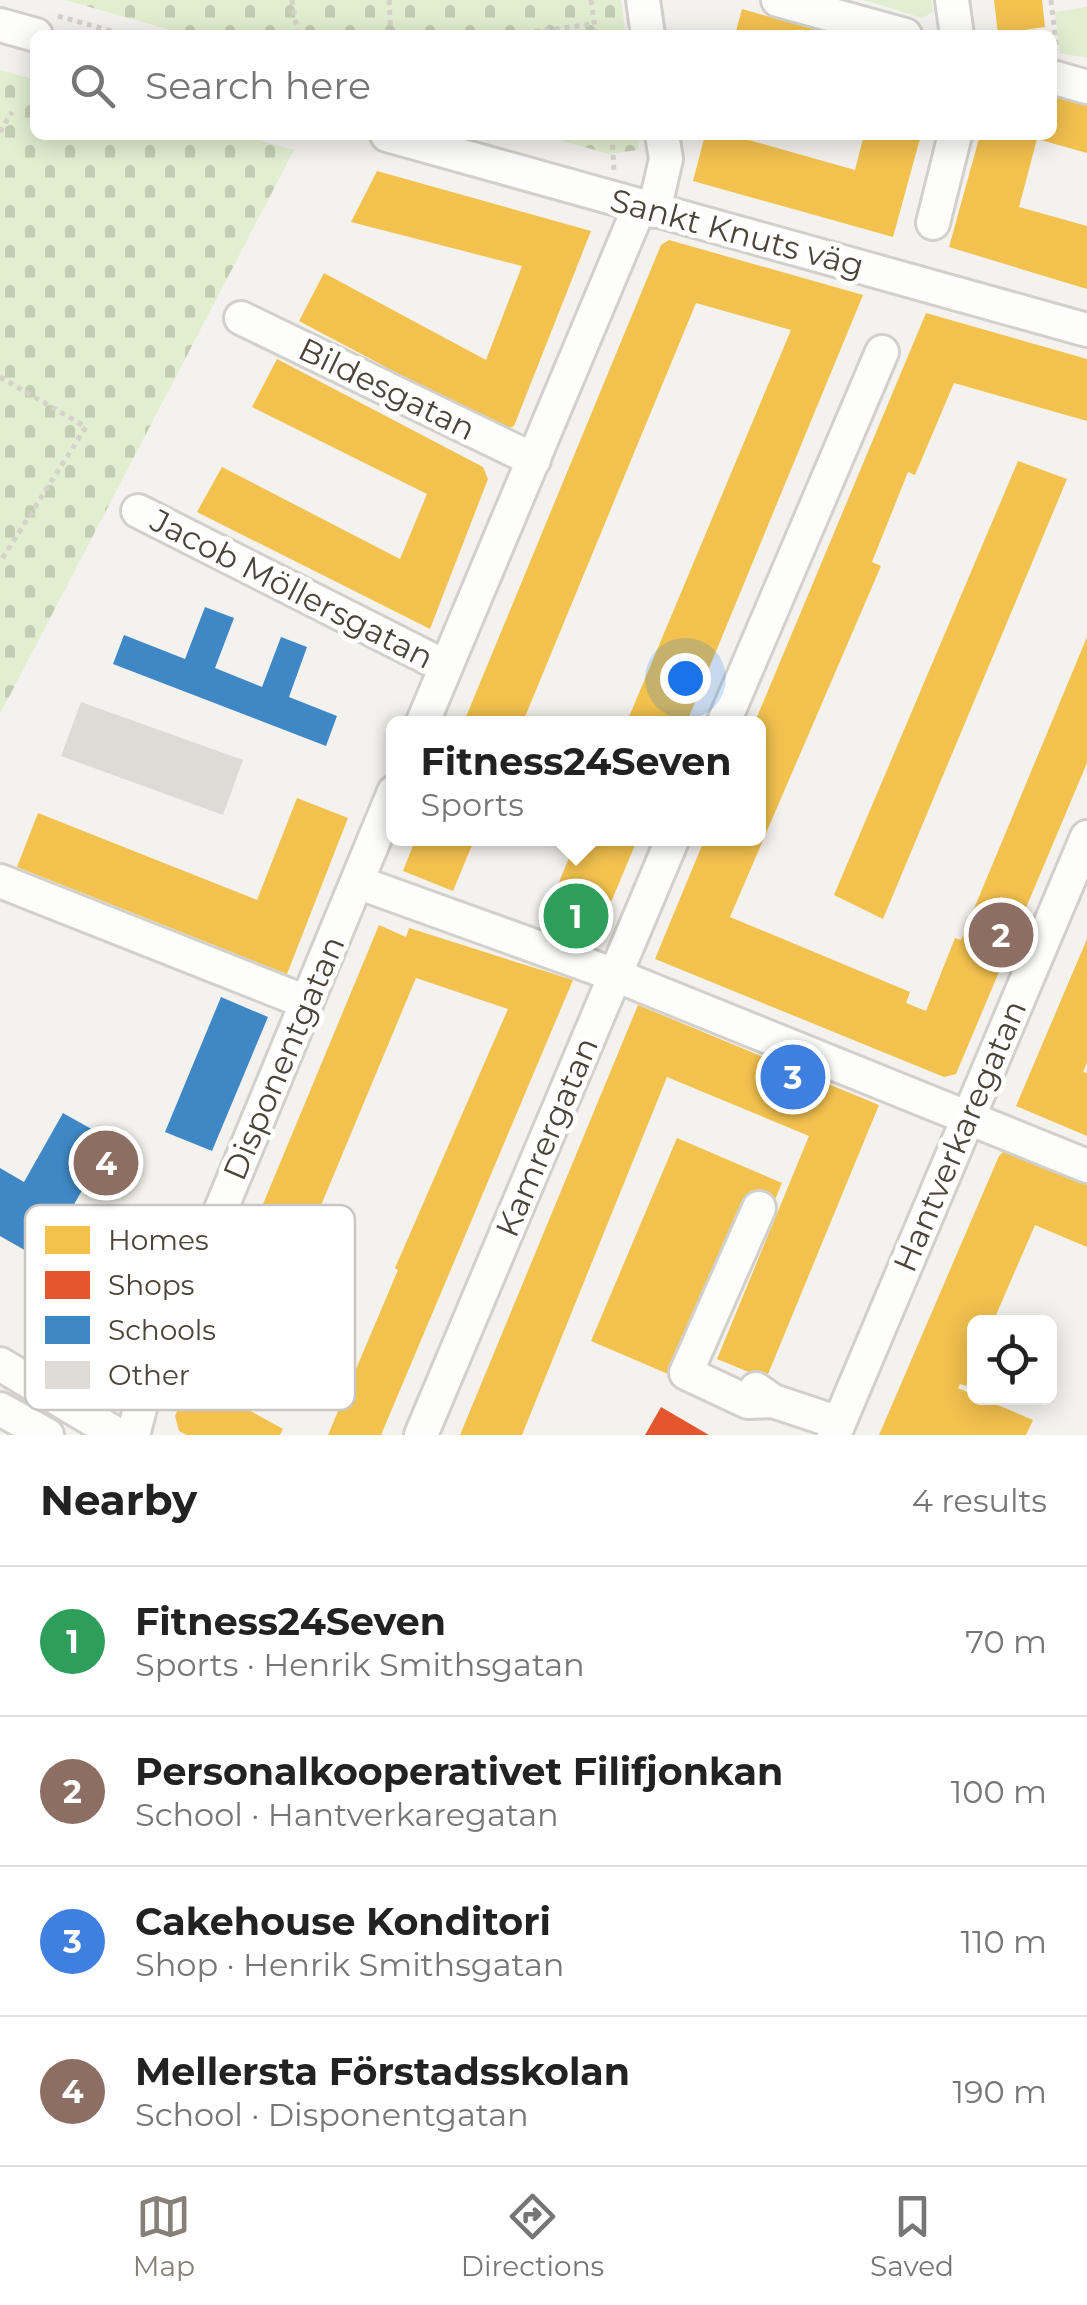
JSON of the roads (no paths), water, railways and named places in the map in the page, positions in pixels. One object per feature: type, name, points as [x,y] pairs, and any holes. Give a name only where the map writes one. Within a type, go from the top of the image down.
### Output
[{"type":"street","points":[[643,0],[647,30]]},
{"type":"street","points":[[778,0],[887,30]]},
{"type":"street","points":[[952,0],[956,30]]},
{"type":"street","points":[[0,25],[45,25]]},
{"type":"street","points":[[1057,69],[1087,88]]},
{"type":"street","name":"Sankt Knuts väg","points":[[403,140],[1087,330]]},
{"type":"street","points":[[425,716],[646,210],[666,159],[663,140]]},
{"type":"street","points":[[933,222],[955,140]]},
{"type":"street","name":"Bildesgatan","points":[[241,318],[534,460]]},
{"type":"street","points":[[726,716],[882,352]]},
{"type":"street","name":"Jacob Möllersgatan","points":[[138,511],[446,666]]},
{"type":"street","name":"Disponentgatan","points":[[222,1205],[386,811]]},
{"type":"street","name":"Hantverkaregatan","points":[[837,1429],[1087,837]]},
{"type":"street","name":"Kamrergatan","points":[[421,1435],[671,846]]},
{"type":"street","points":[[0,881],[306,1002]]},
{"type":"street","points":[[357,882],[615,975],[1087,1166]]},
{"type":"street","points":[[759,1208],[686,1373],[748,1402],[773,1401]]},
{"type":"street","points":[[0,1364],[25,1379]]},
{"type":"street","points":[[705,1365],[837,1429]]},
{"type":"street","points":[[0,1409],[47,1435]]},
{"type":"street","points":[[76,1410],[118,1435]]},
{"type":"street","name":"Disponentgatan","points":[[132,1435],[139,1410]]},
{"type":"place","name":"Fitness24Seven","points":[[576,916]]},
{"type":"place","name":"Personalkooperativet Filifjonkan","points":[[1001,935]]},
{"type":"place","name":"Cakehouse Konditori","points":[[793,1077]]},
{"type":"place","name":"Mellersta Förstadsskolan","points":[[106,1163]]}]
